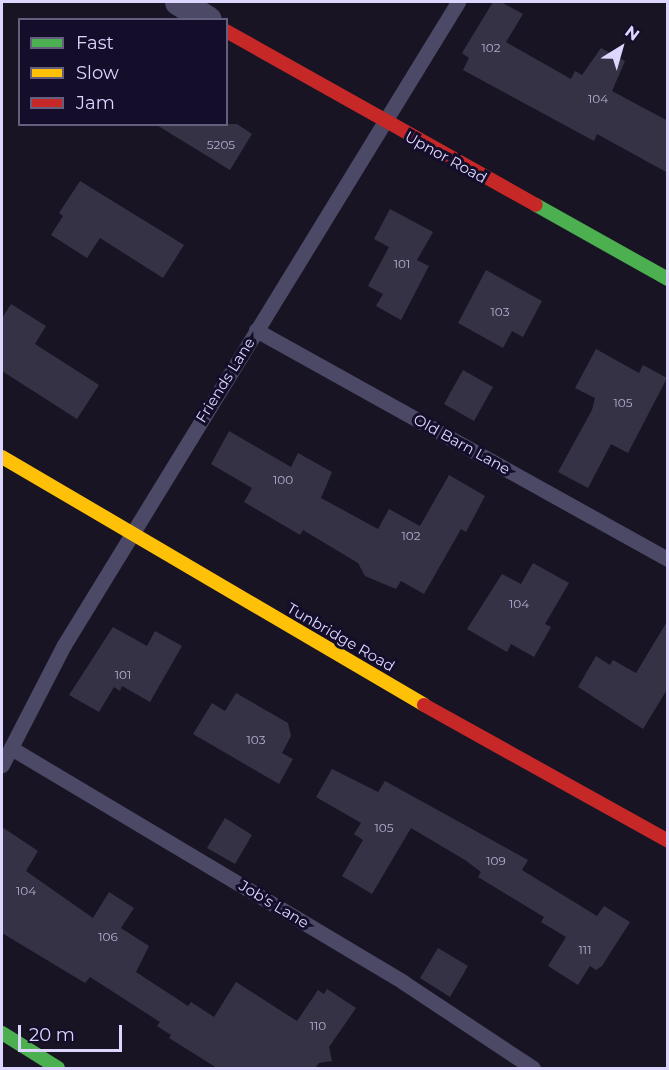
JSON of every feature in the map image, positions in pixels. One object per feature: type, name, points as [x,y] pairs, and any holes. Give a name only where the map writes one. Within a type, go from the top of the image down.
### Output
[{"type":"street","points":[[179,2],[205,18]]},
{"type":"street","name":"Upnor Road","points":[[228,32],[383,122],[668,279]]},
{"type":"street","name":"Tunbridge Road","points":[[2,457],[668,841]]},
{"type":"street","points":[[2,1033],[58,1068]]},
{"type":"lane","name":"Friends Lane","points":[[2,765],[64,645],[458,2]]},
{"type":"lane","name":"Old Barn Lane","points":[[256,330],[668,559]]},
{"type":"lane","name":"Job's Lane","points":[[11,747],[404,982],[533,1068]]},
{"type":"building","points":[[493,2],[501,2],[523,14],[506,42],[571,79],[575,71],[582,75],[601,48],[625,61],[612,91],[668,121],[668,173],[597,134],[594,141],[463,70],[469,58],[462,53]]},
{"type":"building","points":[[237,124],[252,134],[230,170],[158,126]]},
{"type":"building","points":[[80,181],[184,245],[163,278],[100,238],[87,258],[51,235],[63,216],[59,213]]},
{"type":"building","points":[[390,209],[433,232],[417,260],[429,266],[401,320],[376,306],[383,294],[368,286],[389,247],[374,239]]},
{"type":"building","points":[[486,270],[542,301],[523,337],[512,331],[503,348],[458,323]]},
{"type":"building","points":[[11,304],[46,326],[35,344],[99,385],[77,419],[2,371],[2,318]]},
{"type":"building","points":[[596,349],[639,373],[643,365],[667,378],[628,453],[611,444],[588,488],[558,472],[592,410],[595,398],[575,388]]},
{"type":"building","points":[[463,370],[493,387],[474,421],[444,404]]},
{"type":"building","points":[[229,431],[291,467],[298,453],[332,472],[321,498],[378,529],[389,509],[420,526],[449,475],[485,496],[466,532],[461,529],[424,594],[401,581],[396,589],[365,576],[358,563],[303,530],[300,535],[244,502],[252,488],[211,464]]},
{"type":"building","points":[[533,563],[569,583],[545,624],[551,627],[534,657],[511,644],[507,652],[467,629],[502,574],[521,584]]},
{"type":"building","points":[[668,620],[668,688],[643,729],[578,687],[596,656],[610,665],[613,660],[636,673]]},
{"type":"building","points":[[113,627],[147,646],[155,631],[182,646],[150,702],[122,686],[120,691],[114,687],[99,712],[69,695]]},
{"type":"building","points":[[236,693],[288,723],[291,736],[282,753],[293,759],[279,784],[193,734],[212,703],[225,711]]},
{"type":"building","points":[[332,769],[378,792],[385,781],[528,860],[522,870],[597,916],[604,906],[630,922],[602,966],[596,970],[590,966],[578,985],[548,966],[566,937],[541,922],[544,917],[478,877],[481,872],[465,860],[411,828],[372,894],[342,876],[363,840],[354,834],[361,823],[316,797]]},
{"type":"building","points":[[225,818],[252,835],[235,864],[207,848]]},
{"type":"building","points":[[2,827],[38,851],[26,871],[93,918],[109,892],[134,908],[121,928],[149,946],[136,972],[188,1006],[191,1002],[214,1017],[236,982],[297,1021],[318,990],[324,994],[327,989],[356,1008],[329,1047],[332,1061],[319,1063],[315,1068],[217,1068],[169,1038],[171,1035],[157,1026],[160,1022],[90,977],[85,983],[2,933]]},
{"type":"building","points":[[438,948],[468,966],[450,997],[420,978]]},
{"type":"traffic: fast","points":[[536,205],[668,279]]},
{"type":"traffic: fast","points":[[2,1033],[58,1068]]},
{"type":"traffic: slow","points":[[2,457],[424,705]]},
{"type":"traffic: jam","points":[[228,32],[536,205]]},
{"type":"traffic: jam","points":[[424,705],[668,841]]}]
